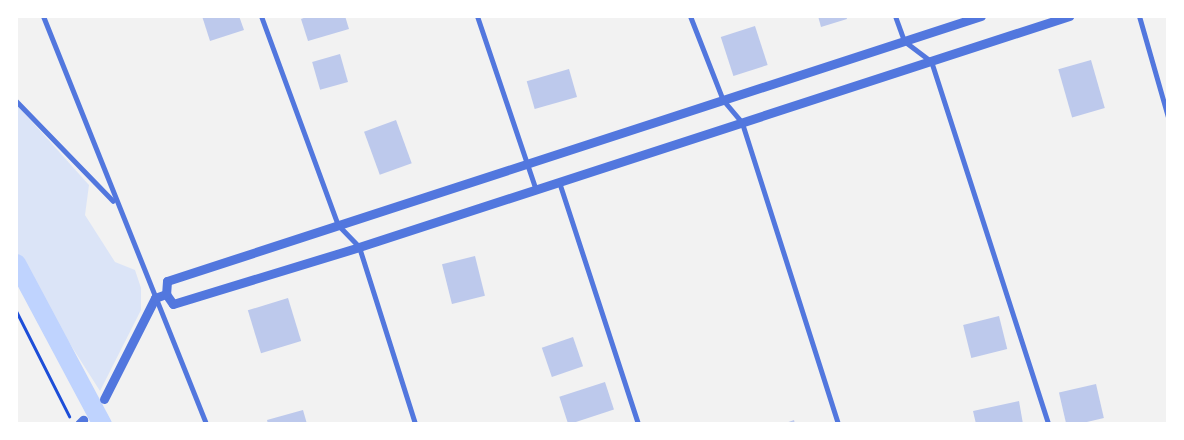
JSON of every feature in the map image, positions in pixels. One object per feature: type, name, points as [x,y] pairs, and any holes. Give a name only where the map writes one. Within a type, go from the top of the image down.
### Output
[{"type":"street","points":[[43,16],[116,204],[206,424]]},
{"type":"street","points":[[261,16],[338,225],[359,247],[415,424]]},
{"type":"street","points":[[477,16],[536,190]]},
{"type":"street","points":[[690,16],[723,100],[742,123],[838,424]]},
{"type":"street","points":[[894,16],[904,41],[931,61],[1048,424]]},
{"type":"street","points":[[980,16],[167,281],[166,294],[173,304],[359,247],[1069,16]]},
{"type":"street","points":[[1139,16],[1168,117]]},
{"type":"street","points":[[16,101],[116,204]]},
{"type":"street","points":[[558,182],[638,424]]},
{"type":"street","points":[[104,399],[156,298],[166,294]]},
{"type":"path","points":[[16,311],[73,424]]},
{"type":"shaded area","points":[[16,104],[89,185],[85,215],[115,262],[135,270],[141,288],[141,310],[100,391],[16,259]]},
{"type":"building","points":[[202,16],[239,16],[244,30],[210,41]]},
{"type":"building","points":[[309,16],[345,16],[349,29],[308,41],[301,19]]},
{"type":"building","points":[[818,16],[846,16],[847,19],[821,27]]},
{"type":"building","points":[[755,26],[768,65],[733,76],[721,37]]},
{"type":"building","points":[[340,54],[348,82],[320,90],[312,62]]},
{"type":"building","points":[[1091,60],[1105,108],[1072,117],[1058,69]]},
{"type":"building","points":[[569,69],[577,97],[535,109],[527,81]]},
{"type":"building","points":[[396,120],[412,163],[380,175],[364,132]]},
{"type":"building","points":[[475,256],[485,296],[452,304],[442,264]]},
{"type":"building","points":[[288,298],[301,341],[261,353],[248,310]]},
{"type":"building","points":[[999,316],[1007,349],[971,358],[963,325]]},
{"type":"building","points":[[573,337],[583,366],[552,377],[542,348]]},
{"type":"building","points":[[605,382],[614,410],[568,424],[559,397]]},
{"type":"building","points":[[1096,384],[1104,418],[1078,424],[1066,424],[1059,393]]},
{"type":"building","points":[[1019,401],[1023,424],[976,424],[973,411]]},
{"type":"building","points":[[303,410],[307,424],[268,424],[267,420]]},
{"type":"building","points":[[794,420],[795,424],[783,424]]},
{"type":"waterway","points":[[16,263],[102,424]]}]
